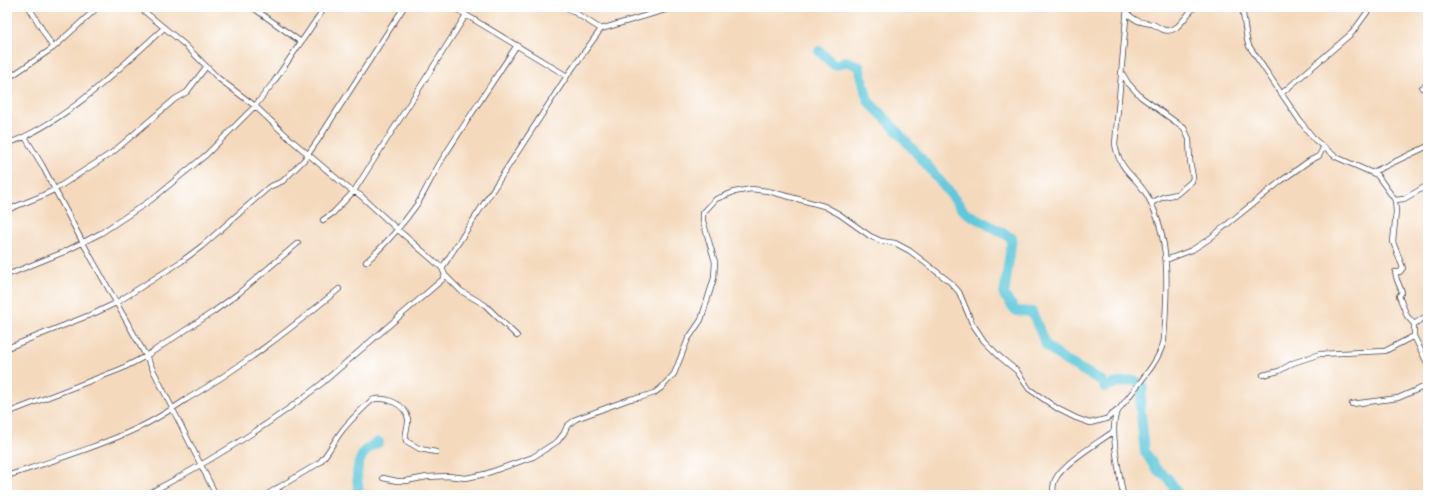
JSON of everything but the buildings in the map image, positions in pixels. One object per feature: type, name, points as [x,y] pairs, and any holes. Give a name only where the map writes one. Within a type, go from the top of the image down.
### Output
[{"type":"street","points":[[29,7],[53,48]]},
{"type":"street","points":[[7,79],[53,48],[98,7]]},
{"type":"street","points":[[138,7],[184,44],[206,67],[255,106],[290,139],[348,188],[360,195],[442,268],[445,275],[461,291],[485,305],[517,336]]},
{"type":"street","points":[[252,7],[301,42]]},
{"type":"street","points":[[7,275],[64,252],[101,233],[151,200],[206,155],[255,106],[324,7]]},
{"type":"street","points":[[7,348],[95,313],[116,303],[182,261],[202,246],[269,187],[283,181],[308,154],[404,7]]},
{"type":"street","points":[[453,7],[567,76]]},
{"type":"street","points":[[566,7],[601,29]]},
{"type":"street","points":[[442,268],[567,76],[601,29],[674,7]]},
{"type":"street","points":[[383,478],[406,481],[427,477],[466,478],[485,474],[532,457],[558,441],[567,426],[576,419],[630,399],[654,393],[661,388],[674,374],[688,338],[701,320],[714,278],[715,262],[703,221],[704,213],[716,199],[734,192],[751,189],[768,191],[824,206],[839,214],[870,236],[881,241],[895,243],[910,251],[950,282],[960,292],[972,323],[984,341],[1000,358],[1017,371],[1029,389],[1058,409],[1076,418],[1090,423],[1106,419],[1118,410],[1143,379],[1160,352],[1164,340],[1166,260],[1160,226],[1145,192],[1121,165],[1116,150],[1115,138],[1127,7]]},
{"type":"street","points":[[1127,13],[1136,21],[1152,24],[1167,30],[1179,25],[1196,7]]},
{"type":"street","points":[[1242,7],[1249,46],[1311,135],[1336,157],[1373,172],[1380,178],[1395,200],[1396,212],[1393,242],[1403,268],[1400,272],[1395,272],[1402,292],[1399,296],[1407,316],[1414,324],[1414,336],[1428,365]]},
{"type":"street","points":[[1282,93],[1352,33],[1371,7]]},
{"type":"street","points":[[323,220],[333,213],[354,191],[466,15]]},
{"type":"street","points":[[7,144],[25,137],[81,101],[164,28]]},
{"type":"street","points":[[366,262],[382,248],[418,202],[438,166],[517,46]]},
{"type":"street","points":[[7,210],[39,198],[54,190],[113,152],[175,99],[187,92],[206,67]]},
{"type":"street","points":[[1122,73],[1128,83],[1141,97],[1184,128],[1189,139],[1190,161],[1193,177],[1192,181],[1177,194],[1163,197],[1151,203]]},
{"type":"street","points":[[1422,88],[1428,85]]},
{"type":"street","points":[[25,137],[42,165],[54,190],[146,356],[216,495]]},
{"type":"street","points":[[1373,172],[1428,146]]},
{"type":"street","points":[[1166,260],[1192,250],[1209,239],[1281,181],[1309,161],[1319,156],[1324,148]]},
{"type":"street","points":[[1395,200],[1404,199],[1428,186]]},
{"type":"street","points":[[7,413],[121,369],[146,356],[232,298],[298,243]]},
{"type":"street","points":[[146,495],[202,465],[240,441],[312,391],[445,275]]},
{"type":"street","points":[[7,476],[105,441],[141,426],[173,408],[210,386],[259,352],[339,288]]},
{"type":"street","points":[[1414,324],[1428,315]]},
{"type":"street","points":[[1262,375],[1279,371],[1320,354],[1385,351],[1414,336]]},
{"type":"street","points":[[1352,404],[1398,398],[1428,385]]},
{"type":"street","points":[[266,495],[306,472],[325,457],[344,428],[361,410],[376,398],[389,400],[404,409],[408,417],[405,434],[406,441],[420,449],[436,452]]},
{"type":"street","points":[[1118,410],[1115,417],[1114,431],[1123,495]]},
{"type":"street","points":[[1054,495],[1054,484],[1059,474],[1075,459],[1114,431]]},
{"type":"street","points":[[277,488],[281,495]]},
{"type":"waterway","points":[[819,51],[834,65],[845,61],[859,66],[868,101],[889,122],[926,164],[965,212],[1012,238],[1004,295],[1016,311],[1032,312],[1046,345],[1064,360],[1102,381],[1105,387],[1134,380],[1143,386],[1140,406],[1145,452],[1157,470],[1167,477],[1179,495]]},
{"type":"waterway","points":[[360,495],[357,471],[361,457],[365,451],[379,442]]}]
